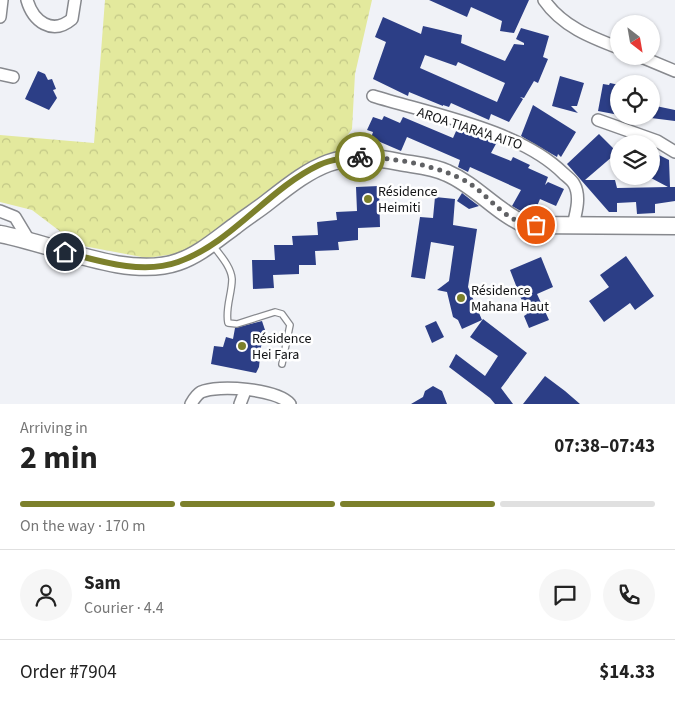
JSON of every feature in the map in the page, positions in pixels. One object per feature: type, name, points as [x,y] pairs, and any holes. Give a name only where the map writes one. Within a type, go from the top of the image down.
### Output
[{"type":"main road","points":[[0,234],[125,266],[158,266],[177,262],[212,244],[306,173],[338,159],[363,157],[386,159],[445,172],[469,184],[512,219],[526,225],[675,226]]},
{"type":"street","points":[[0,18],[2,0]]},
{"type":"street","points":[[27,0],[32,14],[43,24],[50,27],[64,25],[72,19],[75,0]]},
{"type":"street","points":[[544,0],[555,15],[588,36],[610,45]]},
{"type":"street","points":[[660,64],[675,70]]},
{"type":"street","points":[[0,74],[13,77]]},
{"type":"street","name":"AROA TIARA'A AITO","points":[[373,96],[487,131],[536,152],[552,162],[574,184],[578,204],[574,225]]},
{"type":"street","points":[[598,120],[657,141],[675,152]]},
{"type":"street","points":[[0,211],[15,217],[30,242]]},
{"type":"street","points":[[190,404],[202,392],[229,387],[271,394],[290,404]]},
{"type":"street","points":[[240,404],[245,391]]},
{"type":"lane","points":[[212,244],[229,268],[232,278],[226,317],[228,323],[237,324],[275,312],[286,317],[290,324],[282,364]]},
{"type":"green space","points":[[105,0],[372,0],[355,74],[352,129],[337,150],[236,214],[188,252],[147,258],[78,245],[32,210],[0,202],[0,135],[94,143]]},
{"type":"building","points":[[429,0],[529,0],[514,33],[500,31],[502,21],[471,7],[467,17]]},
{"type":"building","points":[[383,17],[421,34],[423,26],[462,35],[461,43],[505,61],[514,44],[524,45],[524,43],[516,39],[521,28],[549,36],[543,57],[548,59],[538,83],[534,81],[524,98],[520,97],[523,99],[509,122],[491,114],[489,120],[451,103],[449,107],[409,92],[408,96],[373,79],[386,42],[375,37]],"holes":[[[425,55],[456,66],[458,62],[505,83],[497,102],[420,68]]]},
{"type":"building","points":[[38,71],[45,74],[48,80],[52,79],[56,89],[53,90],[57,98],[49,110],[25,99]]},
{"type":"building","points":[[560,76],[584,83],[577,106],[571,106],[578,113],[552,106]]},
{"type":"building","points":[[610,83],[610,113],[598,111],[603,84],[609,85]]},
{"type":"building","points":[[533,105],[576,132],[561,157],[558,154],[557,157],[521,136]]},
{"type":"building","points":[[660,107],[675,110],[675,121],[660,119]]},
{"type":"building","points":[[384,116],[400,123],[403,117],[453,138],[457,129],[485,140],[486,138],[497,142],[491,153],[511,161],[513,157],[530,165],[528,168],[548,177],[545,185],[548,182],[564,189],[556,206],[540,199],[535,211],[529,208],[526,214],[512,206],[521,190],[470,167],[468,172],[458,167],[460,160],[407,137],[401,151],[371,138],[373,132],[367,130],[373,117],[382,120]]},
{"type":"building","points":[[599,134],[610,145],[610,159],[585,180],[581,180],[567,164]]},
{"type":"building","points":[[660,156],[669,160],[670,187],[675,187],[675,201],[655,204],[655,213],[637,214],[636,202],[617,203],[617,212],[609,212],[581,180],[610,180],[610,185],[616,185],[617,188],[668,187],[660,183]]},
{"type":"building","points":[[379,186],[380,227],[358,228],[358,240],[338,242],[339,250],[315,251],[316,265],[299,265],[299,274],[273,275],[274,288],[253,289],[252,260],[275,260],[274,245],[293,245],[292,236],[318,235],[317,222],[337,220],[336,212],[357,211],[356,187]]},
{"type":"building","points":[[462,193],[479,206],[469,209],[457,201]]},
{"type":"building","points":[[435,197],[455,199],[453,225],[477,229],[468,287],[482,320],[462,329],[458,320],[453,317],[447,292],[437,290],[449,281],[454,246],[431,242],[425,279],[411,277],[420,217],[433,218]]},
{"type":"building","points":[[626,256],[654,296],[635,310],[630,303],[604,322],[589,301],[609,287],[600,275]]},
{"type":"building","points":[[541,257],[553,287],[537,294],[549,320],[529,328],[524,316],[527,314],[510,270]]},
{"type":"building","points":[[483,319],[527,353],[501,388],[513,404],[495,404],[490,398],[449,367],[456,354],[485,376],[498,356],[470,337]]},
{"type":"building","name":"Résidence Hei Fara","points":[[262,321],[266,333],[262,338],[259,367],[256,373],[211,364],[214,346],[223,347],[226,337],[233,339],[235,328]]},
{"type":"building","points":[[436,321],[444,337],[432,343],[425,326]]},
{"type":"building","points":[[545,376],[565,391],[580,404],[523,404]]},
{"type":"building","points":[[433,386],[442,391],[447,404],[411,404],[423,397],[425,391]]},
{"type":"way so far","points":[[360,157],[386,159],[445,172],[469,184],[512,219],[526,225],[536,225]]},
{"type":"place","name":"Résidence Heimiti","points":[[368,199]]},
{"type":"place","name":"Résidence Mahana Haut","points":[[461,298]]},
{"type":"place","name":"Résidence Hei Fara","points":[[242,346]]},
{"type":"route","points":[[65,252],[125,266],[158,266],[177,262],[212,244],[300,176],[320,165],[338,159],[360,157]]}]
